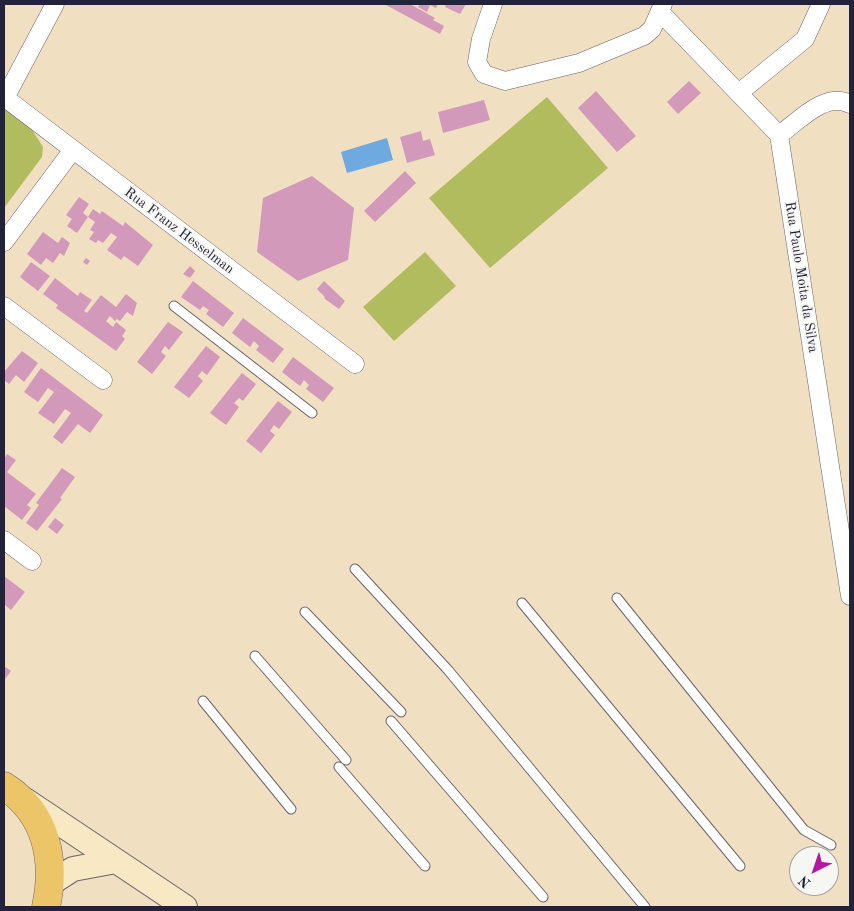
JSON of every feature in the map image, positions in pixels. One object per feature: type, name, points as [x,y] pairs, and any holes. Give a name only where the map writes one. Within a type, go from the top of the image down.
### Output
[{"type":"main road","points":[[8,789],[185,907]]},
{"type":"main road","points":[[8,789],[36,818],[49,849],[49,895]]},
{"type":"main road","points":[[49,895],[73,869],[116,860]]},
{"type":"street","points":[[5,98],[55,4]]},
{"type":"street","points":[[493,4],[481,39],[477,62],[484,74],[505,81],[579,63],[644,36],[652,29],[662,8],[779,135],[822,103],[841,99],[850,104]]},
{"type":"street","points":[[740,92],[805,39],[821,4]]},
{"type":"street","name":"Rua Franz Hesselman","points":[[5,98],[72,151],[355,364]]},
{"type":"street","name":"Rua Paulo Moita da Silva","points":[[779,135],[845,525],[850,596]]},
{"type":"street","points":[[4,242],[72,151]]},
{"type":"street","points":[[4,306],[103,380]]},
{"type":"street","points":[[4,540],[32,560]]},
{"type":"lane","points":[[174,306],[176,311],[312,413]]},
{"type":"lane","points":[[355,569],[448,670],[645,907]]},
{"type":"lane","points":[[617,598],[804,830],[831,845]]},
{"type":"lane","points":[[522,603],[740,866]]},
{"type":"lane","points":[[305,612],[401,712]]},
{"type":"lane","points":[[254,656],[346,760]]},
{"type":"lane","points":[[203,702],[291,809]]},
{"type":"lane","points":[[391,721],[543,897]]},
{"type":"lane","points":[[339,767],[424,866]]},
{"type":"green space","points":[[547,97],[608,168],[490,268],[429,198]]},
{"type":"green space","points":[[4,108],[31,128],[43,147],[42,157],[4,208]]},
{"type":"green space","points":[[425,252],[456,286],[394,341],[363,307]]},
{"type":"water","points":[[387,138],[393,160],[347,173],[341,152]]},
{"type":"building","points":[[384,4],[410,4],[435,18],[433,20],[444,26],[440,34]]},
{"type":"building","points":[[420,4],[438,4],[436,8],[430,5],[427,12],[418,7]]},
{"type":"building","points":[[446,4],[466,4],[460,14],[445,7]]},
{"type":"building","points":[[689,81],[701,93],[678,114],[667,102]]},
{"type":"building","points":[[596,91],[636,136],[617,152],[578,108]]},
{"type":"building","points":[[484,100],[490,120],[443,133],[438,112]]},
{"type":"building","points":[[421,131],[423,141],[430,139],[435,155],[407,163],[400,137]]},
{"type":"building","points":[[405,171],[416,183],[375,222],[364,211]]},
{"type":"building","points":[[312,176],[354,208],[348,260],[298,281],[257,252],[263,198]]},
{"type":"building","points":[[79,197],[89,204],[83,213],[88,217],[77,233],[67,226],[72,219],[66,215]]},
{"type":"building","points":[[93,209],[100,214],[102,211],[123,226],[125,222],[153,245],[138,266],[124,256],[121,260],[107,250],[117,237],[111,233],[103,243],[98,240],[96,243],[89,239],[94,232],[90,230],[95,222],[88,217]]},
{"type":"building","points":[[43,232],[58,243],[62,237],[70,243],[64,256],[60,253],[53,263],[46,258],[41,265],[27,254]]},
{"type":"building","points":[[86,258],[90,261],[87,265],[83,262]]},
{"type":"building","points":[[31,262],[50,276],[38,291],[20,277]]},
{"type":"building","points":[[190,266],[195,271],[190,278],[183,274]]},
{"type":"building","points":[[55,278],[78,296],[80,292],[92,300],[84,311],[87,313],[101,295],[116,307],[126,294],[137,303],[133,316],[127,312],[120,321],[117,319],[115,321],[110,316],[106,321],[113,327],[116,322],[126,330],[122,336],[125,339],[116,351],[56,308],[58,305],[43,294]]},
{"type":"building","points":[[193,281],[234,313],[223,327],[206,314],[209,310],[203,306],[200,310],[181,297]]},
{"type":"building","points":[[324,281],[345,301],[339,309],[325,299],[317,289]]},
{"type":"building","points":[[243,318],[284,349],[273,363],[256,350],[259,346],[254,341],[250,347],[232,333]]},
{"type":"building","points":[[168,322],[183,332],[169,350],[165,346],[161,352],[166,356],[152,374],[137,362]]},
{"type":"building","points":[[206,346],[220,357],[207,375],[202,371],[198,376],[203,381],[189,398],[174,387]]},
{"type":"building","points":[[22,351],[38,363],[24,382],[16,375],[9,384],[4,380],[4,372]]},
{"type":"building","points":[[293,357],[334,388],[323,402],[306,389],[309,385],[304,380],[300,386],[282,372]]},
{"type":"building","points":[[41,368],[103,415],[90,433],[78,424],[62,444],[53,437],[71,413],[65,409],[54,424],[38,413],[54,392],[48,388],[38,402],[24,392]]},
{"type":"building","points":[[242,373],[256,384],[243,401],[239,398],[234,403],[239,407],[226,425],[210,413]]},
{"type":"building","points":[[278,401],[292,412],[279,429],[274,425],[270,431],[275,435],[261,453],[246,441]]},
{"type":"building","points":[[7,454],[16,460],[7,472],[36,494],[27,505],[31,508],[22,520],[4,506],[4,459]]},
{"type":"building","points":[[62,468],[75,477],[60,498],[62,499],[37,531],[26,523],[39,505],[36,503]]},
{"type":"building","points":[[55,518],[64,525],[57,534],[48,527]]},
{"type":"building","points":[[4,576],[25,592],[11,610],[4,604]]},
{"type":"building","points":[[4,666],[11,671],[5,679],[4,678]]}]
